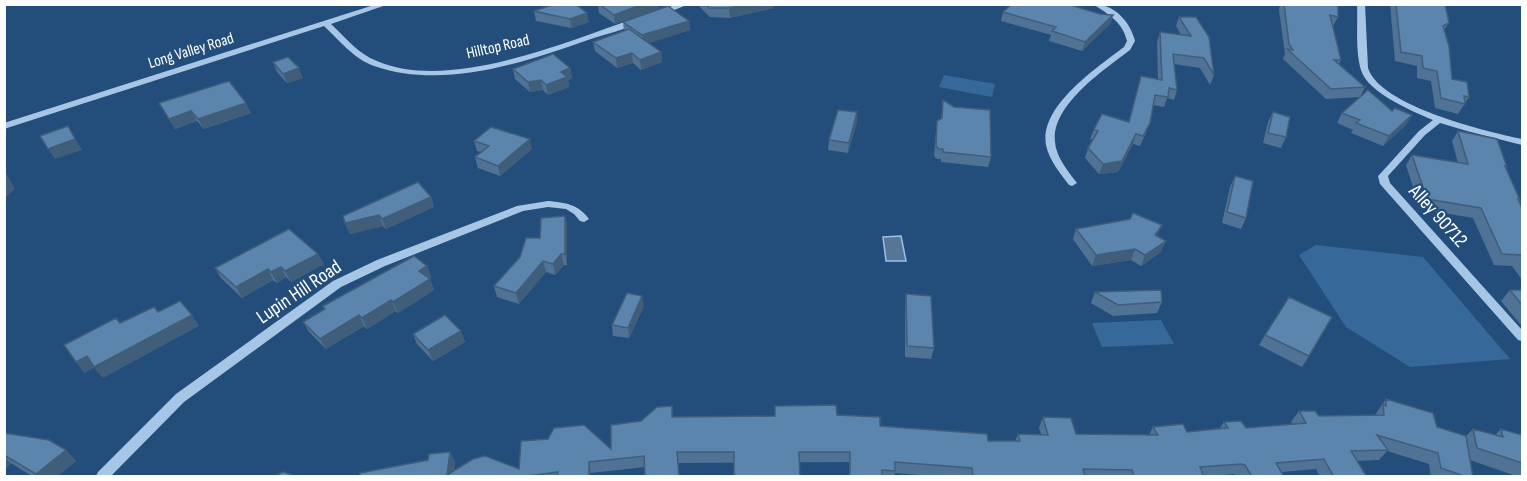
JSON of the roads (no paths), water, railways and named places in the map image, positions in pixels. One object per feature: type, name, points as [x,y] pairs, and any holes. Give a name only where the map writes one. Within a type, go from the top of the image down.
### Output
[{"type":"street","points":[[653,15],[686,4]]},
{"type":"street","points":[[1072,183],[1055,159],[1049,140],[1053,123],[1075,90],[1127,48],[1131,41],[1126,24],[1116,15],[1096,4]]},
{"type":"street","points":[[1361,4],[1365,72],[1377,86],[1406,105],[1437,120],[1456,127],[1522,142]]},
{"type":"street","name":"Long Valley Road","points":[[4,126],[385,5]]},
{"type":"street","name":"Hilltop Road","points":[[326,24],[361,57],[377,65],[416,72],[440,73],[513,61],[642,19]]},
{"type":"street","name":"Alley 90712","points":[[1437,120],[1383,176],[1385,184],[1522,337]]},
{"type":"street","name":"Lupin Hill Road","points":[[104,477],[180,398],[338,284],[381,262],[521,208],[548,204],[568,206],[584,219]]}]
